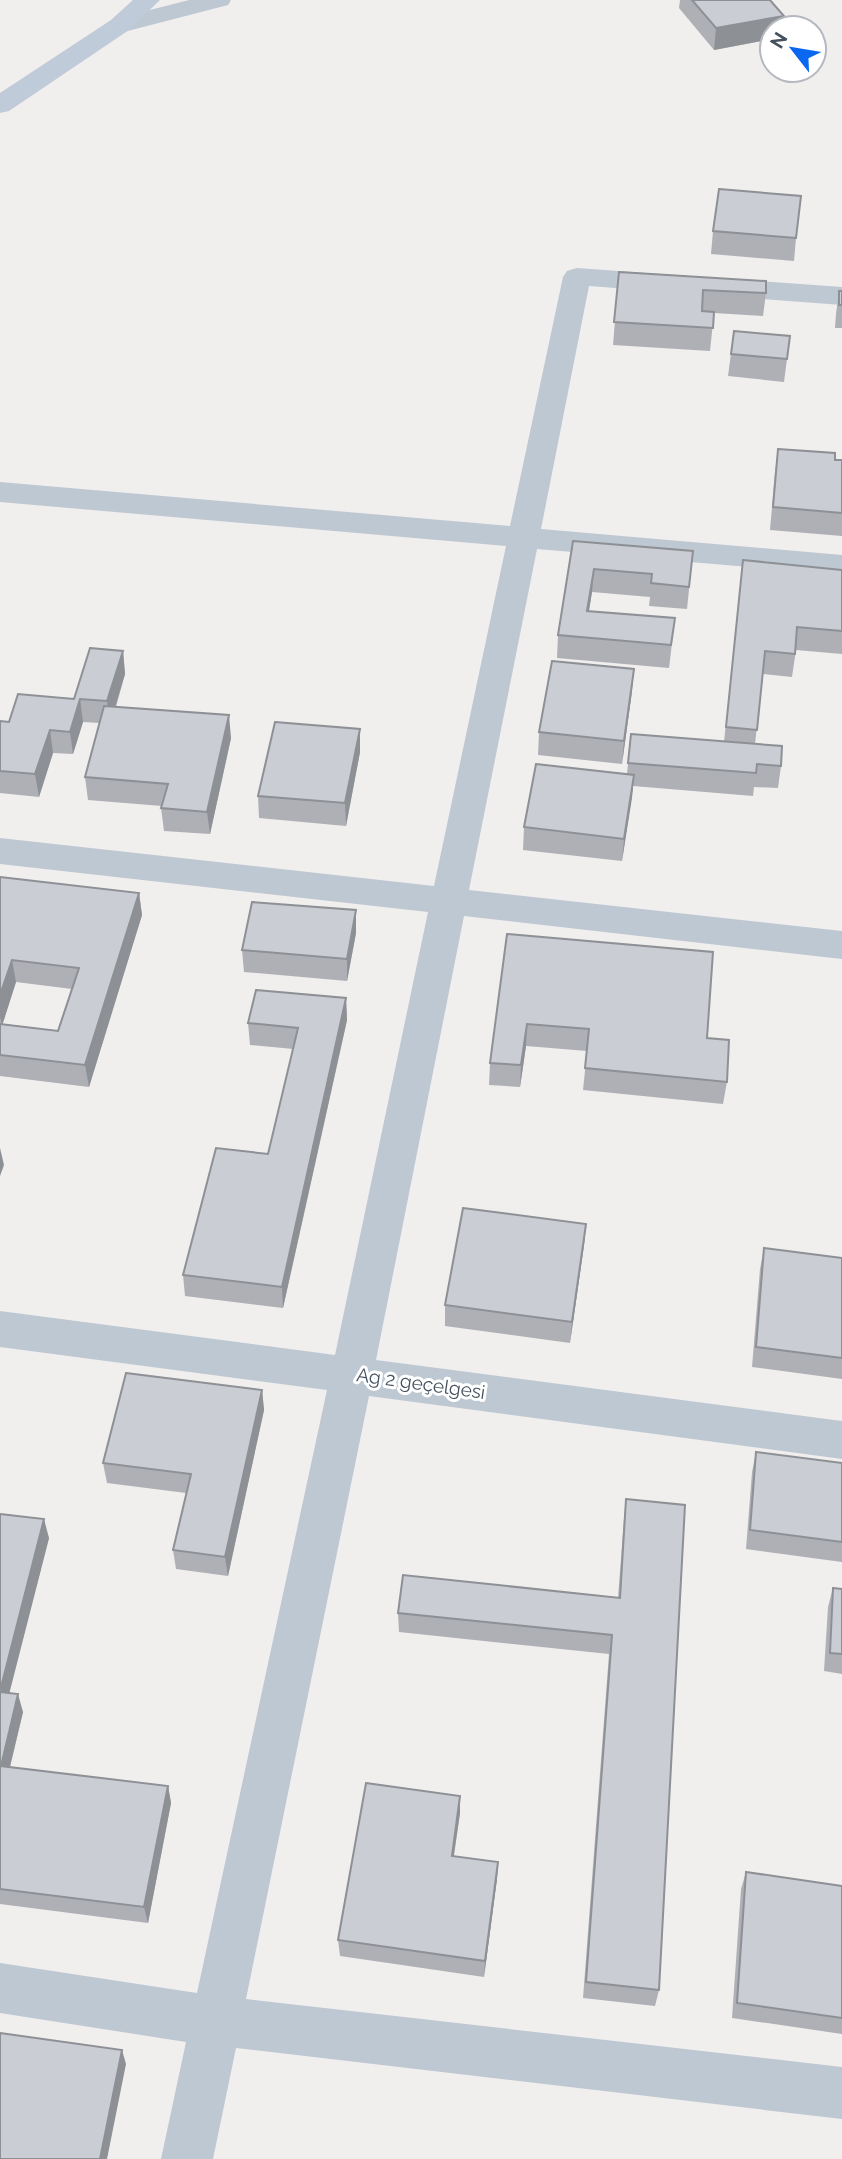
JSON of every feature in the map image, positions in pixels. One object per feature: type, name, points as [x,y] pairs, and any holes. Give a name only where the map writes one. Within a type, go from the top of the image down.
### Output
[{"type":"street","points":[[0,105],[120,25],[148,0]]},
{"type":"street","points":[[120,25],[219,0]]},
{"type":"street","points":[[187,2159],[450,902],[577,277],[842,296]]},
{"type":"street","points":[[0,492],[842,565]]},
{"type":"street","points":[[0,851],[842,945]]},
{"type":"street","name":"Ag 2 geçelgesi","points":[[0,1329],[352,1373],[842,1440]]},
{"type":"street","points":[[0,1988],[216,2021],[842,2093]]},
{"type":"building","points":[[692,0],[770,0],[782,14],[758,14],[758,21],[716,28]]},
{"type":"building","points":[[719,189],[801,196],[796,238],[713,231]]},
{"type":"building","points":[[619,272],[766,281],[766,293],[703,290],[702,311],[714,312],[713,328],[614,322]]},
{"type":"building","points":[[839,291],[842,291],[842,305],[839,305]]},
{"type":"building","points":[[734,331],[790,336],[787,359],[731,354]]},
{"type":"building","points":[[778,449],[835,453],[835,460],[842,460],[842,513],[773,507]]},
{"type":"building","points":[[573,541],[693,551],[689,587],[651,583],[652,574],[594,569],[587,611],[675,618],[671,645],[558,635]]},
{"type":"building","points":[[743,560],[842,570],[842,631],[797,627],[795,654],[765,651],[757,730],[726,727]]},
{"type":"building","points":[[90,648],[123,651],[107,701],[80,699],[70,732],[50,730],[35,774],[0,771],[0,721],[9,722],[18,694],[74,699]]},
{"type":"building","points":[[552,661],[634,669],[624,741],[539,732]]},
{"type":"building","points":[[104,706],[229,715],[207,812],[161,808],[168,784],[85,777]]},
{"type":"building","points":[[275,722],[360,729],[345,803],[258,796]]},
{"type":"building","points":[[631,734],[782,746],[781,766],[757,764],[756,773],[628,763]]},
{"type":"building","points":[[536,764],[634,775],[624,839],[524,827]]},
{"type":"building","points":[[0,877],[139,893],[85,1065],[0,1055],[0,1024],[58,1031],[79,968],[12,960],[0,995]]},
{"type":"building","points":[[252,902],[356,910],[347,959],[242,950]]},
{"type":"building","points":[[507,934],[713,952],[707,1038],[729,1040],[727,1082],[585,1068],[589,1029],[527,1024],[521,1065],[490,1063]]},
{"type":"building","points":[[256,990],[346,998],[282,1287],[183,1275],[216,1148],[268,1154],[298,1028],[248,1023]]},
{"type":"building","points":[[463,1208],[586,1224],[572,1322],[445,1305]]},
{"type":"building","points":[[764,1248],[842,1258],[842,1358],[756,1347]]},
{"type":"building","points":[[126,1373],[262,1390],[225,1557],[173,1550],[191,1474],[103,1463]]},
{"type":"building","points":[[756,1452],[842,1463],[842,1542],[750,1530]]},
{"type":"building","points":[[626,1499],[685,1505],[659,1990],[586,1982],[612,1635],[398,1613],[403,1575],[620,1598]]},
{"type":"building","points":[[0,1514],[44,1519],[0,1691]]},
{"type":"building","points":[[833,1588],[842,1589],[842,1654],[830,1653]]},
{"type":"building","points":[[0,1692],[18,1694],[1,1766],[168,1786],[144,1907],[0,1889]]},
{"type":"building","points":[[366,1783],[460,1796],[452,1856],[498,1862],[485,1961],[338,1940]]},
{"type":"building","points":[[746,1872],[842,1886],[842,2018],[737,2003]]},
{"type":"building","points":[[0,2033],[122,2050],[100,2159],[0,2159]]}]
